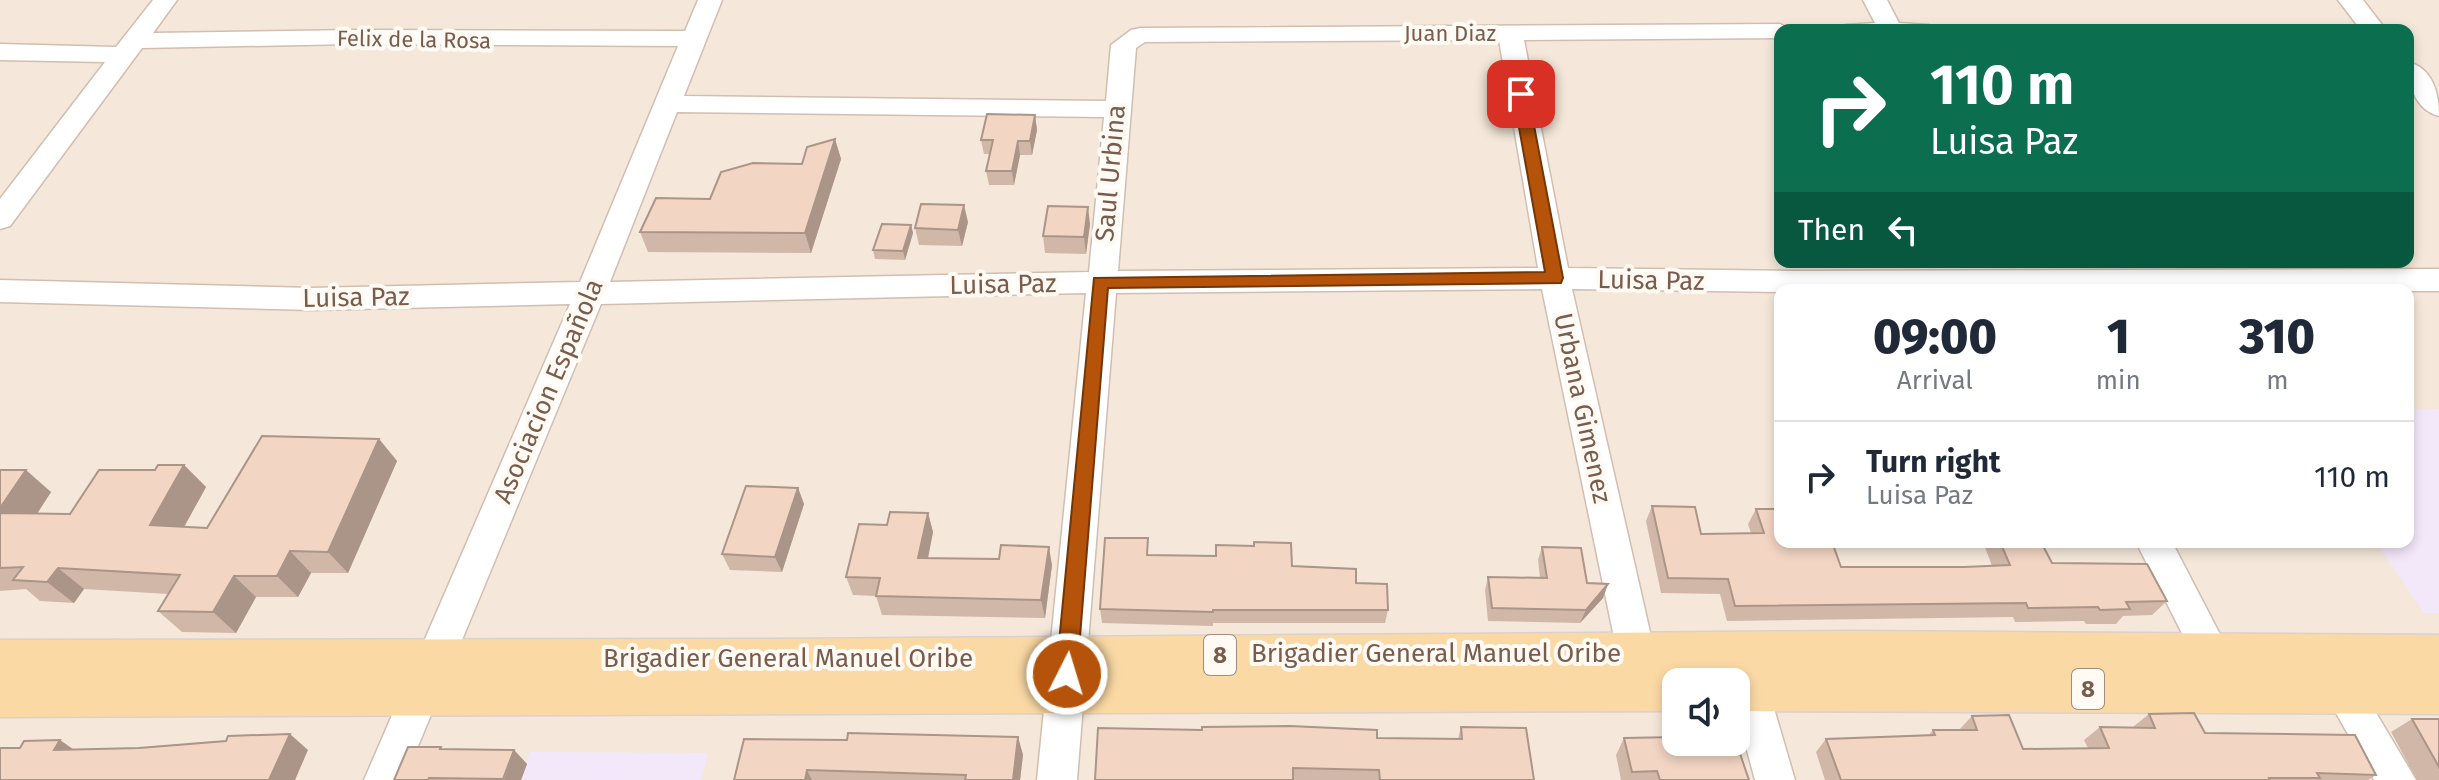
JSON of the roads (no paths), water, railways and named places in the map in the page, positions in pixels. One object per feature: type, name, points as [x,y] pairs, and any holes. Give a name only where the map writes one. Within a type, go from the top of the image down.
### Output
[{"type":"main road","name":"Brigadier General Manuel Oribe","points":[[1750,677],[2220,670],[2332,672],[2439,656]]},
{"type":"main road","name":"Brigadier General Manuel Oribe","points":[[0,661],[425,677]]},
{"type":"main road","name":"Brigadier General Manuel Oribe","points":[[2332,672],[2439,692]]},
{"type":"main road","name":"Brigadier General Manuel Oribe","points":[[0,695],[425,677],[1067,674],[1652,677]]},
{"type":"street","points":[[0,219],[165,0]]},
{"type":"street","name":"Asociacion Española","points":[[384,780],[591,291],[710,0]]},
{"type":"street","points":[[1875,0],[1888,24]]},
{"type":"street","points":[[2350,0],[2369,24]]},
{"type":"street","name":"Juan Diaz","points":[[1124,45],[1140,35],[1774,31]]},
{"type":"street","name":"Urbana Gimenez","points":[[1510,32],[1555,278],[1652,677]]},
{"type":"street","name":"Felix de la Rosa","points":[[0,52],[354,37],[695,39]]},
{"type":"street","name":"Saul Urbina","points":[[1057,780],[1124,45]]},
{"type":"street","points":[[2414,77],[2439,108]]},
{"type":"street","points":[[668,104],[1117,109]]},
{"type":"street","name":"Luisa Paz","points":[[0,291],[311,299],[1100,282],[1555,278],[1790,282],[2020,278],[2439,280]]},
{"type":"street","points":[[2157,548],[2220,670]]},
{"type":"street","points":[[2332,672],[2396,780]]},
{"type":"street","points":[[1750,704],[1775,780]]}]
